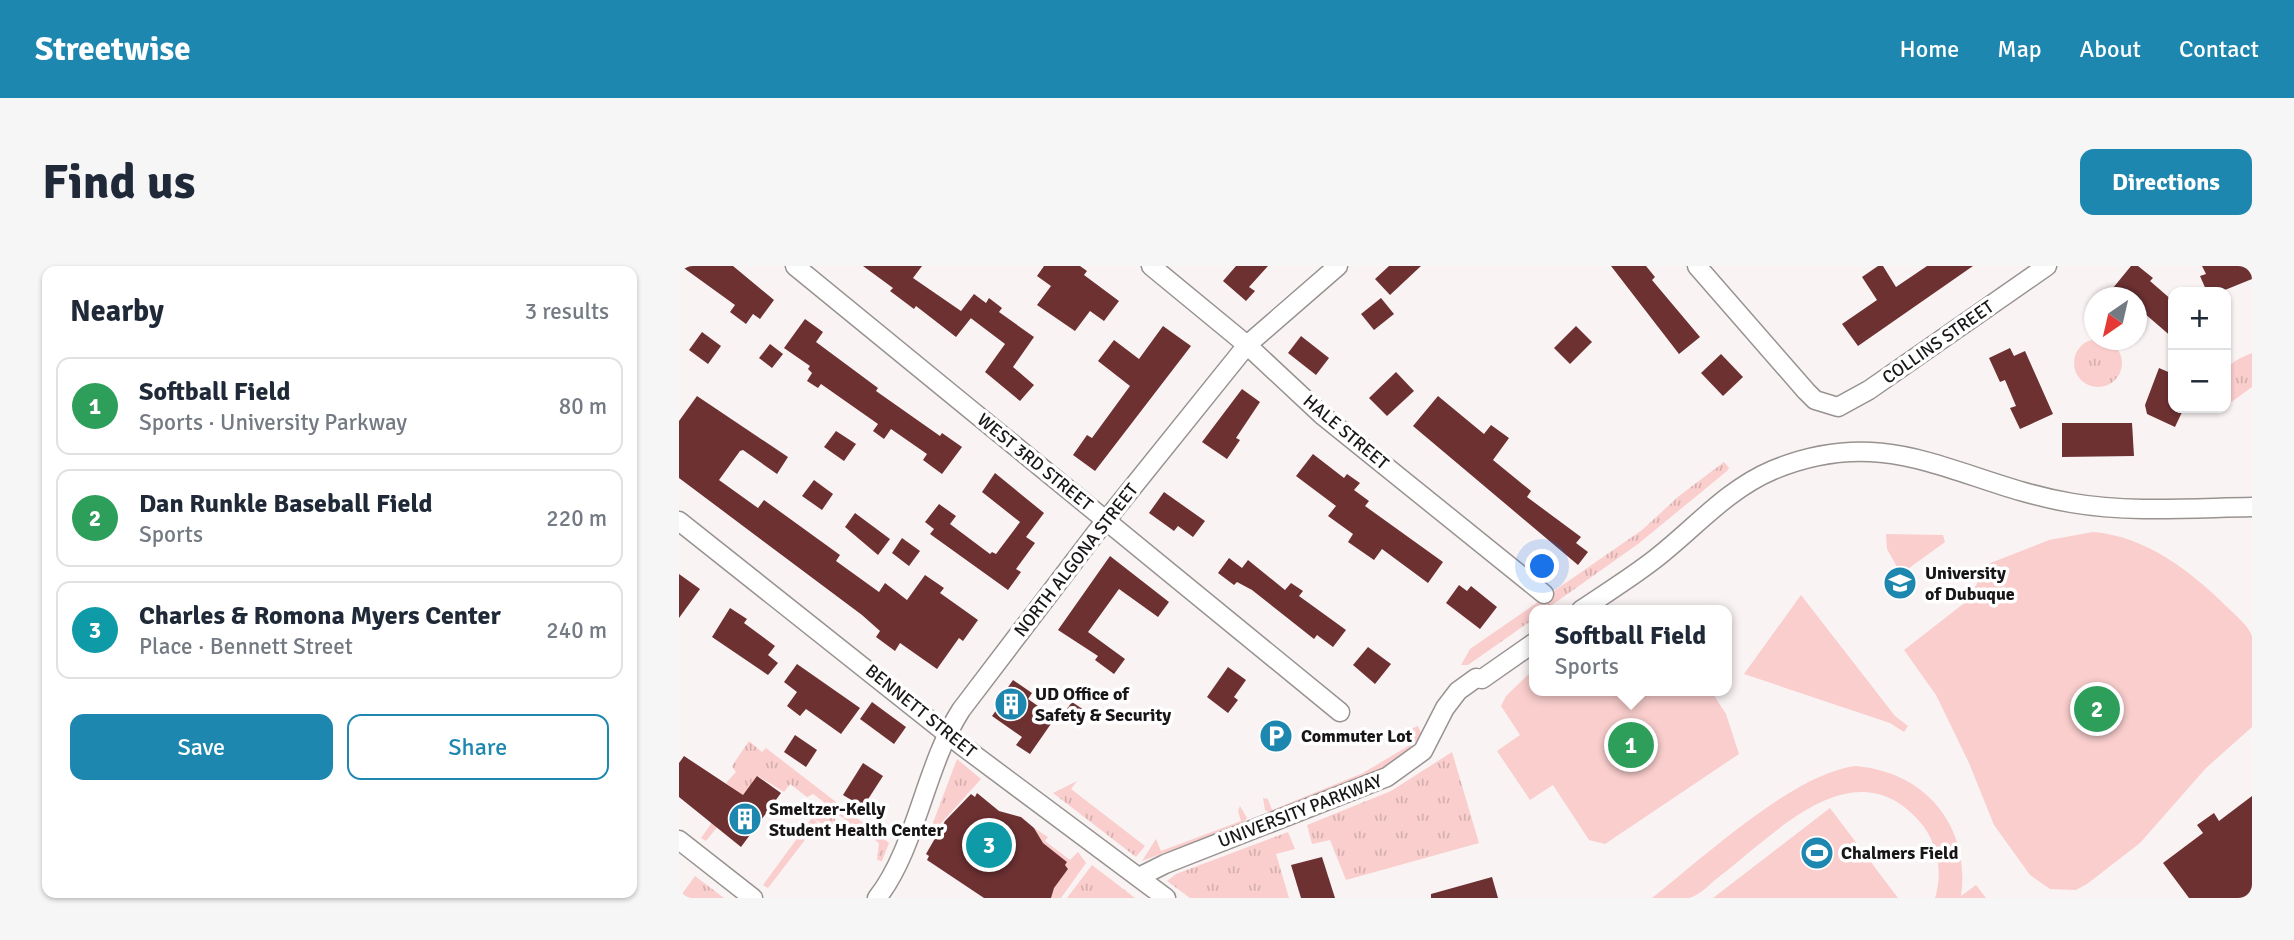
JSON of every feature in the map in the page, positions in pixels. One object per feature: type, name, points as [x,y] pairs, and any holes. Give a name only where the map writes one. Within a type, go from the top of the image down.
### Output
[{"type":"street","name":"WEST 3RD STREET","points":[[795,266],[1340,712]]},
{"type":"street","name":"HALE STREET","points":[[1151,266],[1247,345],[1322,415],[1544,594]]},
{"type":"street","name":"NORTH ALGONA STREET","points":[[877,898],[892,877],[946,733],[1106,520],[1247,345],[1338,266]]},
{"type":"street","name":"COLLINS STREET","points":[[1697,266],[1806,391],[1825,404],[1838,407],[1869,390],[2047,266]]},
{"type":"street","points":[[1588,605],[1655,559],[1742,486],[1792,463],[1848,451],[1916,456],[2017,491],[2086,505],[2252,507]]},
{"type":"street","name":"BENNETT STREET","points":[[679,521],[745,570],[946,733],[1166,898]]},
{"type":"street","name":"UNIVERSITY PARKWAY","points":[[1139,877],[1165,864],[1387,777],[1423,751],[1445,708],[1455,698],[1463,698],[1481,686],[1482,679],[1529,646]]},
{"type":"street","points":[[679,840],[753,898]]},
{"type":"green space","points":[[2084,344],[2084,350],[2118,350],[2120,372],[2115,380],[2107,385],[2089,385],[2081,380],[2076,372],[2076,354]]},
{"type":"green space","points":[[2252,353],[2252,387],[2231,402],[2231,365]]},
{"type":"green space","points":[[1724,462],[1729,468],[1638,544],[1552,605],[1534,605],[1642,530],[1679,496]]},
{"type":"green space","points":[[2093,532],[2131,540],[2166,558],[2198,581],[2244,624],[2252,636],[2252,727],[2206,768],[2140,843],[2076,890],[2050,889],[2030,875],[1994,825],[1969,763],[1936,695],[1904,650],[1967,601],[1988,564],[2049,540]]},
{"type":"green space","points":[[1886,534],[1943,535],[1945,542],[1901,574],[1887,549]]},
{"type":"green space","points":[[1801,595],[1895,716],[1908,726],[1904,732],[1890,723],[1744,674]]},
{"type":"green space","points":[[1529,608],[1529,622],[1468,665],[1461,665],[1470,649]]},
{"type":"green space","points":[[1529,674],[1529,696],[1714,696],[1726,714],[1739,754],[1605,844],[1589,840],[1553,785],[1530,800],[1497,751],[1520,735],[1501,706],[1506,696]]},
{"type":"green space","points":[[1418,726],[1421,733],[1413,747],[1399,760],[1380,771],[1280,810],[1271,813],[1265,810],[1263,798],[1268,799],[1272,810],[1363,773],[1415,742],[1408,730]]},
{"type":"green space","points":[[749,741],[762,752],[766,748],[889,843],[882,861],[877,860],[879,843],[859,829],[858,840],[848,834],[849,822],[836,813],[834,830],[812,818],[824,802],[813,794],[807,797],[790,784],[784,792],[758,776],[706,841],[701,838],[735,790],[726,783],[736,772],[732,766]]},
{"type":"green space","points":[[1452,752],[1479,843],[1346,880],[1330,840],[1312,844],[1307,825],[1391,791]]},
{"type":"green space","points":[[957,759],[981,779],[935,830],[931,828]]},
{"type":"green space","points":[[1856,766],[1881,770],[1903,779],[1939,807],[1951,826],[1959,847],[1961,896],[1976,885],[1986,898],[1935,898],[1939,868],[1935,848],[1926,830],[1895,801],[1869,792],[1842,795],[1816,805],[1790,820],[1693,897],[1652,898],[1778,800],[1832,772]]},
{"type":"green space","points":[[1077,781],[1071,789],[1145,846],[1136,857],[1053,793]]},
{"type":"green space","points":[[1240,806],[1247,818],[1243,824],[1142,861],[1156,839],[1161,851],[1241,821],[1238,811]]},
{"type":"green space","name":"Chalmers Field","points":[[1830,808],[1898,898],[1713,898]]},
{"type":"green space","points":[[812,818],[818,823],[768,888],[763,885]]},
{"type":"green space","points":[[1034,828],[1048,837],[1045,841],[1070,860],[1078,852],[1086,863],[1061,898],[1050,898],[1068,869],[1065,865],[1067,862],[1043,843]]},
{"type":"green space","points":[[1288,832],[1295,849],[1276,854],[1289,898],[1190,898],[1167,881],[1176,874]]},
{"type":"green space","points":[[1092,865],[1135,898],[1067,898]]},
{"type":"green space","points":[[695,876],[724,898],[679,898]]},
{"type":"building","points":[[681,266],[733,266],[774,300],[760,319],[753,314],[746,324],[730,312],[735,305]]},
{"type":"building","points":[[863,266],[922,266],[913,278],[961,311],[974,294],[986,303],[989,298],[1002,308],[999,312],[1034,337],[1013,367],[1034,385],[1020,401],[985,372],[1005,344],[971,318],[956,337],[916,306],[914,309],[890,291],[893,288]]},
{"type":"building","points":[[1044,266],[1080,266],[1087,271],[1084,275],[1119,301],[1104,321],[1090,311],[1075,331],[1037,305],[1051,286],[1037,276]]},
{"type":"building","points":[[1236,266],[1268,266],[1249,287],[1255,291],[1246,301],[1223,281]]},
{"type":"building","points":[[1389,266],[1421,266],[1390,295],[1375,279]]},
{"type":"building","points":[[1611,266],[1646,266],[1655,277],[1652,280],[1700,337],[1679,354]]},
{"type":"building","points":[[1878,266],[1883,266],[1896,287],[1927,266],[1973,266],[1858,346],[1842,324],[1877,300],[1862,277]]},
{"type":"building","points":[[2131,266],[2138,266],[2153,278],[2150,281],[2168,297],[2168,334],[2147,316],[2147,287],[2114,287]]},
{"type":"building","points":[[2202,266],[2252,266],[2252,279],[2231,288],[2205,287],[2200,276],[2206,274]]},
{"type":"building","points":[[1381,298],[1394,314],[1374,330],[1361,314]]},
{"type":"building","points":[[805,319],[823,332],[816,342],[878,388],[876,391],[940,436],[942,433],[962,447],[942,474],[923,460],[927,454],[891,429],[884,439],[873,431],[878,424],[821,384],[818,388],[807,381],[812,373],[808,369],[810,366],[784,348]]},
{"type":"building","points":[[1163,326],[1191,346],[1095,471],[1073,455],[1087,435],[1092,438],[1130,386],[1098,361],[1114,340],[1139,359]]},
{"type":"building","points":[[1576,326],[1592,342],[1570,364],[1554,348]]},
{"type":"building","points":[[702,332],[721,346],[708,364],[689,350]]},
{"type":"building","points":[[1301,336],[1329,358],[1316,375],[1288,353]]},
{"type":"building","points":[[770,344],[783,354],[772,368],[759,358]]},
{"type":"building","points":[[2010,348],[2014,356],[2025,351],[2053,414],[2020,429],[2010,408],[2016,406],[2005,380],[2000,382],[1989,358]]},
{"type":"building","points":[[1721,354],[1743,377],[1723,396],[1701,373]]},
{"type":"building","points":[[2159,368],[2168,372],[2168,413],[2182,413],[2175,427],[2147,414],[2145,405]]},
{"type":"building","points":[[1396,372],[1414,391],[1387,416],[1369,398]]},
{"type":"building","points":[[1242,389],[1260,402],[1236,438],[1240,440],[1227,459],[1202,442]]},
{"type":"building","points":[[697,396],[788,457],[777,474],[743,450],[740,451],[719,480],[758,508],[764,500],[840,555],[836,561],[879,592],[885,583],[907,600],[925,575],[944,588],[940,593],[978,620],[963,641],[959,638],[937,669],[900,643],[895,651],[876,637],[880,631],[862,615],[679,478],[679,421]]},
{"type":"building","points":[[1438,396],[1484,434],[1491,425],[1509,438],[1493,460],[1531,491],[1527,497],[1581,537],[1576,543],[1588,552],[1578,565],[1413,426]]},
{"type":"building","points":[[2062,423],[2132,423],[2134,456],[2062,457]]},
{"type":"building","points":[[836,431],[856,444],[844,461],[824,447]]},
{"type":"building","points":[[1313,454],[1344,478],[1347,474],[1360,483],[1354,490],[1369,501],[1365,506],[1443,562],[1428,583],[1382,549],[1374,560],[1348,542],[1353,534],[1328,516],[1336,506],[1296,476]]},
{"type":"building","points":[[995,473],[1044,513],[1026,537],[1035,543],[1016,569],[1021,572],[1008,590],[930,534],[934,529],[925,522],[939,504],[956,516],[950,524],[990,554],[996,554],[1020,522],[982,492]]},
{"type":"building","points":[[814,480],[833,494],[822,510],[802,496]]},
{"type":"building","points":[[1164,492],[1205,521],[1193,537],[1178,526],[1174,531],[1149,513]]},
{"type":"building","points":[[855,513],[890,539],[878,555],[845,527]]},
{"type":"building","points":[[902,538],[920,551],[909,566],[892,553]]},
{"type":"building","points":[[1110,556],[1169,602],[1158,617],[1119,589],[1088,632],[1125,659],[1114,674],[1095,660],[1098,656],[1058,630]]},
{"type":"building","points":[[1229,558],[1242,568],[1248,560],[1285,590],[1291,583],[1303,591],[1299,596],[1346,630],[1333,647],[1317,635],[1314,639],[1252,590],[1237,582],[1234,585],[1218,573]]},
{"type":"building","points":[[679,574],[700,589],[679,618]]},
{"type":"building","points":[[1459,585],[1467,591],[1471,586],[1497,607],[1480,629],[1446,603]]},
{"type":"building","points":[[730,608],[747,619],[744,623],[775,646],[768,655],[778,663],[768,675],[712,637]]},
{"type":"building","points":[[1368,647],[1391,664],[1375,684],[1353,665]]},
{"type":"building","points":[[797,664],[860,708],[841,734],[806,709],[800,716],[787,706],[797,692],[784,682]]},
{"type":"building","points":[[1228,667],[1246,680],[1234,697],[1238,700],[1228,713],[1207,697]]},
{"type":"building","points":[[1013,680],[1032,693],[1028,699],[1055,718],[1030,754],[1016,745],[1022,737],[992,716],[1000,705],[997,703]]},
{"type":"building","points":[[872,702],[906,727],[894,744],[860,719]]},
{"type":"building","points":[[1072,702],[1084,710],[1074,724],[1062,716]]},
{"type":"building","points":[[795,735],[817,750],[806,767],[784,752]]},
{"type":"building","points":[[684,756],[743,795],[757,776],[781,793],[741,847],[679,797],[679,763]]},
{"type":"building","points":[[863,763],[883,776],[863,807],[843,795]]},
{"type":"building","points":[[977,793],[999,811],[1021,817],[1034,828],[1043,843],[1067,862],[1065,865],[1068,869],[1054,888],[1051,898],[984,898],[927,860],[929,856],[926,854],[945,821],[971,794],[975,797]]},
{"type":"building","points":[[2252,796],[2252,898],[2189,898],[2163,863],[2203,833],[2197,825],[2214,813],[2219,821]]},
{"type":"building","points":[[1322,857],[1335,898],[1301,898],[1291,865]]},
{"type":"building","points":[[1492,877],[1498,898],[1431,898],[1431,894]]},
{"type":"place","name":"University of Dubuque","points":[[1900,583]]},
{"type":"place","name":"UD Office of Safety & Security","points":[[1011,704]]},
{"type":"place","name":"Dan Runkle Baseball Field","points":[[2097,709]]},
{"type":"place","name":"Commuter Lot","points":[[1276,736]]},
{"type":"place","name":"Softball Field","points":[[1631,745]]},
{"type":"place","name":"Smeltzer-Kelly Student Health Center","points":[[745,819]]},
{"type":"place","name":"Charles & Romona Myers Center","points":[[989,845]]},
{"type":"place","name":"Chalmers Field","points":[[1817,853]]}]
